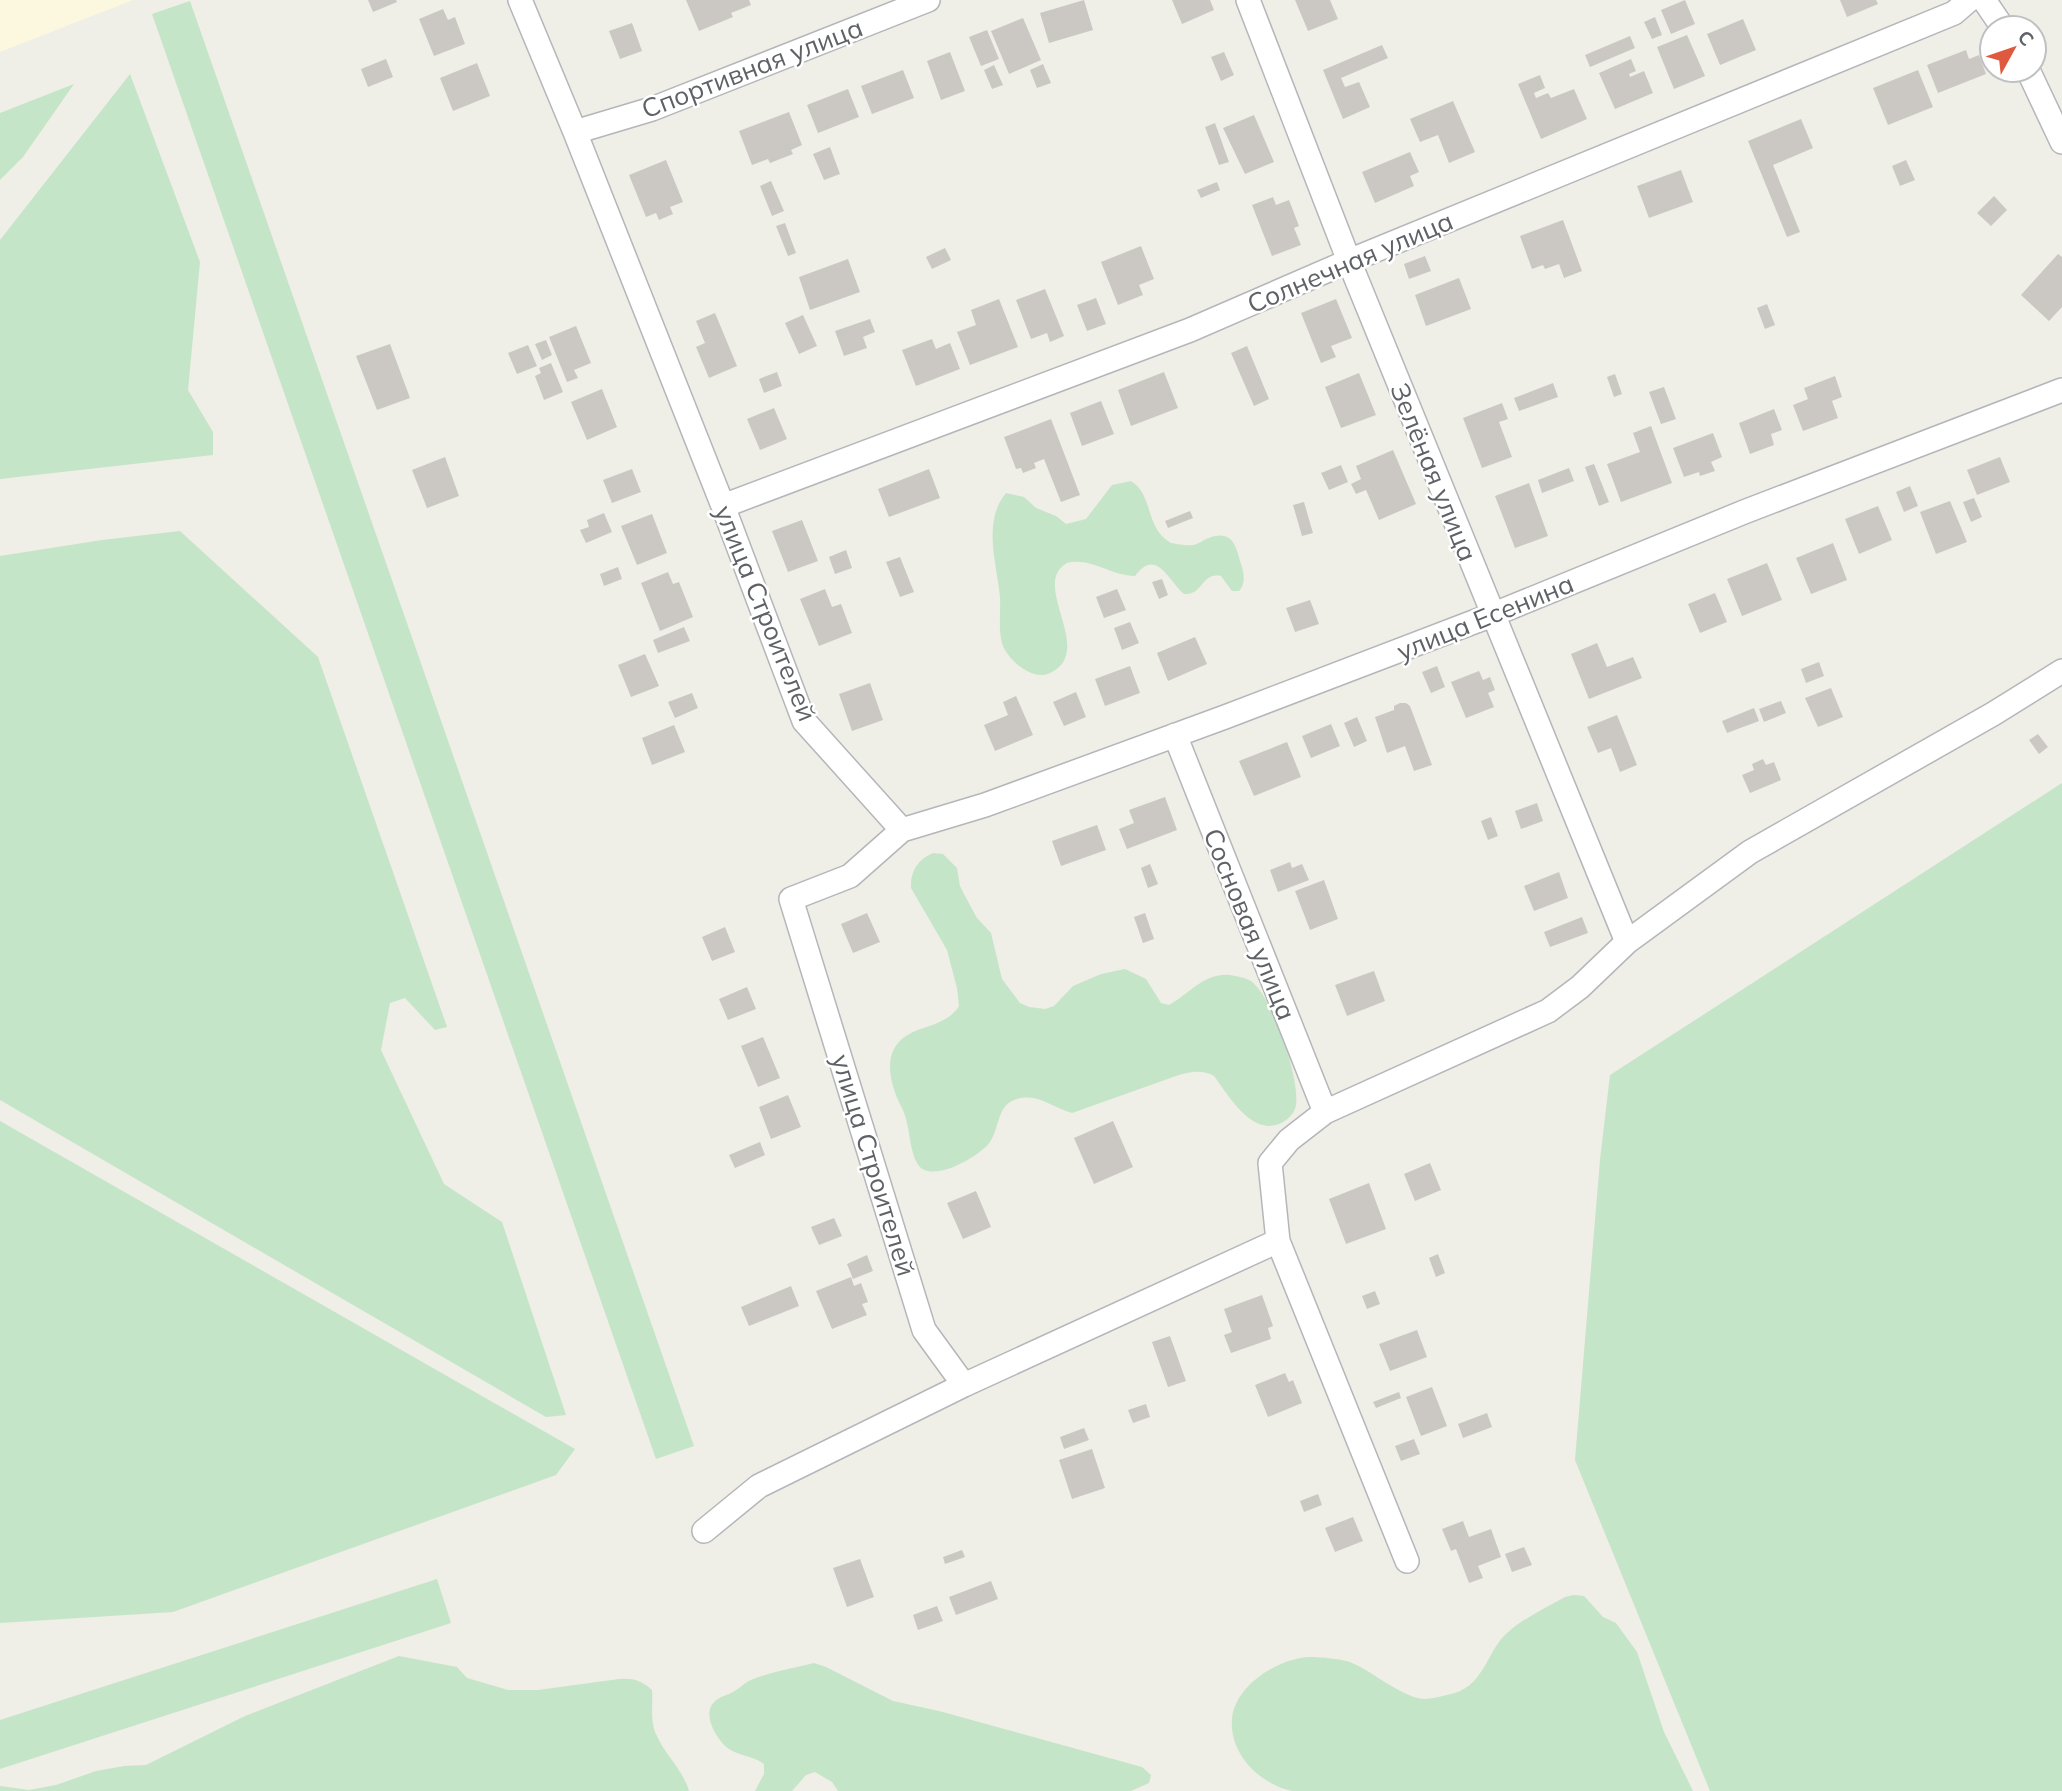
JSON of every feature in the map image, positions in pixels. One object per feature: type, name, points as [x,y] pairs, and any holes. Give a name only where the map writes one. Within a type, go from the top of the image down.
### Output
[{"type":"street","name":"улица Строителей","points":[[520,0],[723,506],[804,721],[902,830],[850,876],[792,899],[924,1330],[964,1385]]},
{"type":"street","name":"Спортивная улица","points":[[575,132],[652,109],[928,0]]},
{"type":"street","name":"Зелёная улица","points":[[1248,0],[1349,261],[1627,942]]},
{"type":"street","name":"Солнечная улица","points":[[723,506],[1191,330],[1349,261],[1954,13],[1969,0]]},
{"type":"street","points":[[2035,84],[2062,142]]},
{"type":"street","name":"улица Есенина","points":[[902,830],[985,805],[1492,615],[1744,512],[2062,390]]},
{"type":"street","points":[[1407,1561],[1278,1241],[1270,1163],[1289,1140],[1325,1112],[1548,1011],[1580,987],[1627,942],[1750,852],[1993,714],[2062,671]]},
{"type":"street","name":"Сосновая улица","points":[[1175,735],[1325,1112]]},
{"type":"street","points":[[704,1531],[759,1486],[964,1385],[1278,1241]]},
{"type":"shaded area","points":[[0,0],[133,0],[0,52]]},
{"type":"green space","points":[[190,1],[694,1446],[656,1459],[152,14]]},
{"type":"green space","points":[[130,74],[200,262],[188,390],[213,432],[213,455],[0,479],[0,240]]},
{"type":"green space","points":[[74,84],[23,157],[0,180],[0,113]]},
{"type":"green space","points":[[1131,481],[1143,494],[1157,529],[1171,543],[1193,545],[1217,536],[1232,541],[1243,571],[1244,582],[1241,588],[1239,591],[1232,591],[1221,576],[1214,576],[1209,577],[1190,594],[1184,594],[1156,565],[1142,568],[1135,576],[1084,562],[1067,563],[1057,573],[1055,586],[1066,634],[1067,649],[1063,663],[1044,675],[1024,670],[1005,650],[1001,638],[1000,597],[993,544],[999,504],[1006,493],[1024,497],[1036,508],[1056,516],[1066,524],[1086,519],[1112,485]]},
{"type":"green space","points":[[180,531],[318,657],[447,1027],[435,1030],[405,998],[390,1003],[381,1050],[444,1184],[502,1222],[566,1415],[546,1417],[0,1100],[0,556]]},
{"type":"green space","points":[[2062,783],[2062,1791],[1710,1791],[1575,1460],[1600,1160],[1610,1075]]},
{"type":"green space","points":[[933,853],[943,854],[957,868],[965,896],[977,918],[991,933],[1002,979],[1020,1003],[1029,1007],[1045,1009],[1054,1006],[1073,986],[1101,974],[1125,969],[1146,979],[1161,1003],[1169,1005],[1213,977],[1230,975],[1251,981],[1268,1003],[1283,1039],[1296,1093],[1296,1105],[1292,1115],[1272,1126],[1262,1125],[1243,1113],[1214,1076],[1205,1072],[1191,1072],[1072,1113],[1039,1099],[1017,1099],[1002,1111],[990,1142],[976,1155],[954,1167],[932,1172],[923,1169],[917,1163],[912,1150],[904,1113],[893,1086],[890,1063],[891,1055],[900,1041],[944,1020],[959,1006],[947,950],[911,888],[916,867]]},
{"type":"green space","points":[[0,1121],[575,1449],[556,1475],[173,1612],[0,1623]]},
{"type":"green space","points":[[437,1579],[451,1623],[0,1769],[0,1720]]},
{"type":"green space","points":[[1584,1596],[1603,1617],[1616,1623],[1637,1652],[1664,1732],[1693,1791],[1292,1791],[1269,1782],[1249,1766],[1241,1755],[1232,1732],[1235,1707],[1250,1685],[1272,1668],[1285,1662],[1310,1657],[1344,1660],[1407,1694],[1424,1699],[1440,1697],[1465,1689],[1473,1683],[1500,1641],[1513,1628],[1565,1597]]},
{"type":"green space","points":[[399,1656],[457,1667],[467,1678],[508,1690],[538,1690],[619,1679],[640,1682],[652,1690],[654,1729],[683,1776],[689,1791],[0,1791],[0,1786],[29,1790],[56,1785],[96,1771],[146,1765],[245,1716]]},
{"type":"green space","points":[[814,1663],[893,1701],[939,1711],[1142,1767],[1151,1775],[1149,1783],[1131,1791],[838,1791],[832,1782],[815,1772],[806,1775],[792,1791],[755,1791],[764,1774],[764,1764],[725,1746],[713,1729],[710,1709],[718,1699],[751,1680]]},
{"type":"building","points":[[368,0],[396,0],[397,2],[373,12]]},
{"type":"building","points":[[686,0],[749,0],[751,5],[731,13],[733,17],[699,31]]},
{"type":"building","points":[[1084,0],[1093,30],[1049,43],[1040,13]]},
{"type":"building","points":[[1172,0],[1210,0],[1214,10],[1182,24]]},
{"type":"building","points":[[1295,0],[1330,0],[1338,19],[1308,31]]},
{"type":"building","points":[[1685,0],[1695,24],[1671,34],[1661,10]]},
{"type":"building","points":[[1840,0],[1876,0],[1878,4],[1847,17]]},
{"type":"building","points":[[443,9],[448,20],[455,17],[465,44],[434,56],[419,19]]},
{"type":"building","points":[[1655,17],[1662,35],[1652,39],[1644,22]]},
{"type":"building","points":[[1023,18],[1041,60],[1009,74],[991,31]]},
{"type":"building","points":[[1743,19],[1756,50],[1720,65],[1707,34]]},
{"type":"building","points":[[632,23],[642,51],[620,59],[609,31]]},
{"type":"building","points":[[987,30],[999,59],[981,66],[969,37]]},
{"type":"building","points":[[1687,35],[1705,76],[1674,89],[1657,47]]},
{"type":"building","points":[[1630,36],[1635,48],[1590,67],[1585,55]]},
{"type":"building","points":[[1382,45],[1388,58],[1341,78],[1345,87],[1359,82],[1370,107],[1343,119],[1323,70]]},
{"type":"building","points":[[1966,50],[1969,59],[1978,55],[1978,77],[1938,93],[1927,65]]},
{"type":"building","points":[[950,52],[965,91],[941,100],[927,61]]},
{"type":"building","points":[[1224,52],[1234,75],[1221,81],[1211,57]]},
{"type":"building","points":[[386,59],[393,77],[368,87],[361,69]]},
{"type":"building","points":[[1631,59],[1636,71],[1629,74],[1630,77],[1644,71],[1653,93],[1615,109],[1599,73]]},
{"type":"building","points":[[477,63],[490,96],[453,111],[440,78]]},
{"type":"building","points":[[1043,64],[1051,83],[1037,88],[1030,70]]},
{"type":"building","points":[[994,65],[1003,85],[992,89],[984,70]]},
{"type":"building","points":[[903,70],[914,98],[872,114],[861,86]]},
{"type":"building","points":[[1918,70],[1933,107],[1888,125],[1873,88]]},
{"type":"building","points":[[1540,75],[1545,88],[1534,93],[1536,98],[1548,93],[1551,98],[1574,89],[1587,119],[1541,139],[1518,84]]},
{"type":"building","points":[[848,89],[859,117],[818,133],[807,105]]},
{"type":"building","points":[[1453,101],[1475,152],[1449,163],[1438,135],[1420,142],[1410,119]]},
{"type":"building","points":[[789,112],[802,145],[791,150],[793,154],[770,163],[768,159],[752,165],[739,131]]},
{"type":"building","points":[[1254,115],[1274,162],[1245,174],[1223,128]]},
{"type":"building","points":[[1801,119],[1813,148],[1773,165],[1800,232],[1787,237],[1748,141]]},
{"type":"building","points":[[1215,123],[1229,162],[1219,165],[1205,127]]},
{"type":"building","points":[[830,147],[840,174],[824,180],[813,154]]},
{"type":"building","points":[[1410,152],[1419,172],[1410,176],[1414,186],[1375,203],[1362,172]]},
{"type":"building","points":[[666,160],[683,202],[670,207],[673,214],[659,220],[656,213],[646,217],[629,175]]},
{"type":"building","points":[[1906,160],[1915,180],[1900,186],[1892,166]]},
{"type":"building","points":[[1681,170],[1693,202],[1649,218],[1637,186]]},
{"type":"building","points":[[771,181],[784,211],[772,216],[760,186]]},
{"type":"building","points":[[1217,182],[1220,190],[1201,198],[1197,190]]},
{"type":"building","points":[[1994,196],[2007,210],[1991,226],[1977,213]]},
{"type":"building","points":[[1273,197],[1276,205],[1289,200],[1299,226],[1294,228],[1301,245],[1272,256],[1252,205]]},
{"type":"building","points":[[1563,220],[1582,271],[1564,278],[1559,264],[1545,269],[1543,265],[1532,269],[1520,236]]},
{"type":"building","points":[[785,223],[796,253],[788,256],[776,226]]},
{"type":"building","points":[[1141,246],[1154,279],[1139,285],[1143,295],[1118,305],[1101,262]]},
{"type":"building","points":[[945,248],[951,260],[932,269],[926,257]]},
{"type":"building","points":[[2058,254],[2062,257],[2062,307],[2049,321],[2021,295]]},
{"type":"building","points":[[1425,256],[1431,271],[1409,279],[1404,264]]},
{"type":"building","points":[[848,259],[860,292],[810,310],[799,277]]},
{"type":"building","points":[[1459,278],[1471,309],[1426,326],[1415,295]]},
{"type":"building","points":[[1045,289],[1064,336],[1050,342],[1047,333],[1031,339],[1016,300]]},
{"type":"building","points":[[1096,298],[1106,324],[1087,331],[1077,305]]},
{"type":"building","points":[[999,299],[1018,347],[970,365],[957,332],[976,325],[971,310]]},
{"type":"building","points":[[1336,299],[1352,338],[1331,346],[1336,357],[1321,363],[1301,313]]},
{"type":"building","points":[[1767,304],[1775,325],[1765,329],[1757,308]]},
{"type":"building","points":[[715,313],[737,366],[709,378],[696,347],[705,343],[696,321]]},
{"type":"building","points":[[803,315],[817,346],[799,354],[785,323]]},
{"type":"building","points":[[870,319],[875,332],[863,337],[867,348],[844,356],[835,331]]},
{"type":"building","points":[[576,326],[591,363],[574,370],[578,378],[567,382],[549,337]]},
{"type":"building","points":[[932,339],[936,349],[950,343],[960,369],[916,386],[902,350]]},
{"type":"building","points":[[546,340],[552,355],[542,360],[535,344]]},
{"type":"building","points":[[390,344],[410,398],[377,410],[356,356]]},
{"type":"building","points":[[528,345],[537,366],[517,374],[508,353]]},
{"type":"building","points":[[1247,346],[1269,399],[1254,406],[1231,353]]},
{"type":"building","points":[[551,363],[563,392],[544,400],[535,376],[541,373],[539,368]]},
{"type":"building","points":[[777,372],[782,386],[764,393],[759,379]]},
{"type":"building","points":[[1164,372],[1178,408],[1131,426],[1118,390]]},
{"type":"building","points":[[1359,373],[1376,415],[1341,428],[1325,387]]},
{"type":"building","points":[[1615,374],[1622,394],[1614,397],[1607,377]]},
{"type":"building","points":[[1835,376],[1842,397],[1832,401],[1838,418],[1803,431],[1793,405],[1808,399],[1804,388]]},
{"type":"building","points":[[1553,383],[1558,397],[1519,411],[1514,398]]},
{"type":"building","points":[[1664,387],[1676,419],[1661,424],[1649,392]]},
{"type":"building","points":[[602,389],[617,427],[587,440],[571,402]]},
{"type":"building","points":[[1101,401],[1114,434],[1082,446],[1070,413]]},
{"type":"building","points":[[1502,403],[1508,419],[1499,422],[1512,457],[1482,468],[1463,418]]},
{"type":"building","points":[[774,408],[787,439],[760,450],[747,419]]},
{"type":"building","points":[[1774,409],[1782,430],[1771,434],[1774,445],[1750,454],[1739,423]]},
{"type":"building","points":[[1051,419],[1080,495],[1061,502],[1044,459],[1034,463],[1036,468],[1023,473],[1021,468],[1016,469],[1004,437]]},
{"type":"building","points":[[1651,426],[1672,483],[1621,502],[1607,464],[1640,452],[1633,433]]},
{"type":"building","points":[[1713,433],[1722,457],[1711,462],[1715,471],[1684,477],[1673,448]]},
{"type":"building","points":[[1393,450],[1416,504],[1379,520],[1366,490],[1356,494],[1351,484],[1361,479],[1356,466]]},
{"type":"building","points":[[445,457],[459,496],[427,508],[412,470]]},
{"type":"building","points":[[2000,457],[2010,482],[1977,495],[1967,470]]},
{"type":"building","points":[[1594,464],[1609,502],[1599,506],[1585,467]]},
{"type":"building","points":[[1341,465],[1348,482],[1329,490],[1321,473]]},
{"type":"building","points":[[1569,468],[1574,481],[1542,493],[1538,480]]},
{"type":"building","points":[[632,469],[641,492],[612,503],[603,480]]},
{"type":"building","points":[[929,469],[940,498],[889,517],[878,489]]},
{"type":"building","points":[[1529,483],[1548,536],[1515,548],[1495,496]]},
{"type":"building","points":[[1910,486],[1918,506],[1904,512],[1896,492]]},
{"type":"building","points":[[1974,498],[1982,517],[1971,522],[1963,502]]},
{"type":"building","points":[[1950,501],[1967,542],[1936,554],[1920,512]]},
{"type":"building","points":[[1304,502],[1313,533],[1302,536],[1293,505]]},
{"type":"building","points":[[1878,506],[1892,540],[1859,554],[1845,519]]},
{"type":"building","points":[[1190,511],[1193,518],[1168,528],[1165,521]]},
{"type":"building","points":[[604,513],[612,532],[586,543],[580,530],[589,527],[587,520]]},
{"type":"building","points":[[652,514],[667,553],[637,565],[621,526]]},
{"type":"building","points":[[802,520],[818,561],[788,572],[772,531]]},
{"type":"building","points":[[1833,543],[1847,580],[1811,594],[1796,558]]},
{"type":"building","points":[[846,550],[852,568],[835,574],[829,557]]},
{"type":"building","points":[[900,557],[914,592],[900,597],[886,562]]},
{"type":"building","points":[[1767,563],[1782,600],[1742,616],[1727,579]]},
{"type":"building","points":[[618,567],[622,579],[604,586],[600,574]]},
{"type":"building","points":[[668,572],[673,584],[679,582],[693,617],[660,631],[641,583]]},
{"type":"building","points":[[1162,579],[1168,595],[1159,599],[1152,582]]},
{"type":"building","points":[[825,589],[832,607],[841,604],[852,633],[819,646],[800,599]]},
{"type":"building","points":[[1117,589],[1126,610],[1104,618],[1096,597]]},
{"type":"building","points":[[1715,593],[1727,622],[1700,633],[1688,604]]},
{"type":"building","points":[[1310,600],[1319,624],[1295,632],[1286,608]]},
{"type":"building","points":[[1130,622],[1139,643],[1122,650],[1114,628]]},
{"type":"building","points":[[684,627],[690,641],[658,653],[653,640]]},
{"type":"building","points":[[1195,637],[1207,664],[1168,681],[1157,653]]},
{"type":"building","points":[[1597,643],[1607,667],[1633,657],[1642,678],[1589,699],[1571,654]]},
{"type":"building","points":[[645,654],[659,686],[631,697],[618,665]]},
{"type":"building","points":[[1819,662],[1824,676],[1806,683],[1801,669]]},
{"type":"building","points":[[1130,666],[1140,693],[1105,706],[1095,679]]},
{"type":"building","points":[[1437,666],[1445,687],[1431,693],[1422,672]]},
{"type":"building","points":[[1479,671],[1483,680],[1490,677],[1495,690],[1488,693],[1494,707],[1466,718],[1451,682]]},
{"type":"building","points":[[870,683],[883,720],[852,731],[839,694]]},
{"type":"building","points":[[1831,688],[1843,717],[1818,727],[1805,698]]},
{"type":"building","points":[[1076,692],[1086,717],[1064,726],[1053,702]]},
{"type":"building","points":[[692,693],[698,708],[675,718],[668,702]]},
{"type":"building","points":[[1016,696],[1033,735],[995,751],[984,725],[1008,715],[1003,702]]},
{"type":"building","points":[[1781,701],[1786,713],[1764,722],[1759,709]]},
{"type":"building","points":[[1400,703],[1410,706],[1432,765],[1414,771],[1405,746],[1387,753],[1375,717],[1394,710],[1394,706]]},
{"type":"building","points":[[1754,708],[1759,721],[1727,733],[1722,721]]},
{"type":"building","points":[[1617,715],[1637,765],[1620,772],[1611,748],[1598,753],[1587,727]]},
{"type":"building","points":[[1357,717],[1367,741],[1354,747],[1344,723]]},
{"type":"building","points":[[1331,724],[1340,746],[1311,758],[1302,736]]},
{"type":"building","points":[[674,725],[685,752],[652,765],[642,738]]},
{"type":"building","points":[[2038,734],[2048,747],[2039,754],[2029,740]]},
{"type":"building","points":[[1287,742],[1301,777],[1254,796],[1239,761]]},
{"type":"building","points":[[1763,759],[1766,765],[1774,762],[1781,780],[1750,793],[1742,775],[1754,770],[1752,764]]},
{"type":"building","points":[[1165,797],[1177,830],[1127,849],[1119,829],[1134,823],[1129,810]]},
{"type":"building","points":[[1537,803],[1543,821],[1521,829],[1515,811]]},
{"type":"building","points":[[1491,817],[1498,836],[1488,840],[1481,821]]},
{"type":"building","points":[[1097,825],[1106,850],[1061,866],[1052,841]]},
{"type":"building","points":[[1290,862],[1292,868],[1302,864],[1309,880],[1278,892],[1270,870]]},
{"type":"building","points":[[1150,864],[1158,884],[1148,888],[1141,868]]},
{"type":"building","points":[[1559,872],[1568,898],[1534,911],[1524,886]]},
{"type":"building","points":[[1324,880],[1338,919],[1310,930],[1295,891]]},
{"type":"building","points":[[867,913],[880,942],[853,953],[841,924]]},
{"type":"building","points":[[1145,913],[1154,939],[1143,943],[1134,917]]},
{"type":"building","points":[[1582,917],[1588,933],[1550,947],[1544,932]]},
{"type":"building","points":[[725,927],[735,952],[712,961],[702,937]]},
{"type":"building","points":[[1374,971],[1385,1001],[1347,1016],[1335,985]]},
{"type":"building","points":[[747,987],[756,1009],[728,1020],[719,999]]},
{"type":"building","points":[[763,1037],[780,1078],[758,1087],[741,1046]]},
{"type":"building","points":[[788,1095],[801,1127],[771,1139],[759,1107]]},
{"type":"building","points":[[1113,1121],[1133,1167],[1094,1184],[1074,1138]]},
{"type":"building","points":[[760,1142],[765,1155],[735,1168],[729,1155]]},
{"type":"building","points":[[1430,1163],[1441,1190],[1415,1201],[1404,1174]]},
{"type":"building","points":[[1369,1183],[1386,1229],[1346,1244],[1329,1199]]},
{"type":"building","points":[[976,1191],[991,1227],[963,1239],[947,1203]]},
{"type":"building","points":[[834,1218],[842,1236],[819,1245],[811,1227]]},
{"type":"building","points":[[1438,1254],[1445,1273],[1436,1277],[1429,1258]]},
{"type":"building","points":[[867,1255],[873,1271],[853,1279],[847,1264]]},
{"type":"building","points":[[851,1277],[854,1286],[861,1283],[868,1302],[862,1304],[867,1315],[832,1329],[816,1291]]},
{"type":"building","points":[[791,1286],[799,1306],[749,1326],[741,1307]]},
{"type":"building","points":[[1375,1291],[1380,1304],[1367,1309],[1362,1296]]},
{"type":"building","points":[[1262,1295],[1273,1326],[1268,1328],[1271,1339],[1231,1353],[1224,1335],[1232,1332],[1224,1309]]},
{"type":"building","points":[[1417,1330],[1427,1357],[1390,1371],[1379,1344]]},
{"type":"building","points":[[1170,1336],[1186,1381],[1168,1387],[1152,1342]]},
{"type":"building","points":[[1285,1373],[1289,1382],[1293,1380],[1302,1403],[1268,1417],[1255,1385]]},
{"type":"building","points":[[1432,1387],[1447,1426],[1421,1436],[1406,1397]]},
{"type":"building","points":[[1399,1392],[1401,1398],[1376,1408],[1373,1402]]},
{"type":"building","points":[[1146,1404],[1150,1417],[1133,1423],[1128,1410]]},
{"type":"building","points":[[1487,1413],[1492,1427],[1463,1438],[1458,1424]]},
{"type":"building","points":[[1084,1428],[1089,1440],[1064,1449],[1060,1437]]},
{"type":"building","points":[[1414,1439],[1420,1454],[1401,1461],[1395,1446]]},
{"type":"building","points":[[1092,1449],[1105,1488],[1072,1499],[1059,1460]]},
{"type":"building","points":[[1318,1494],[1322,1505],[1304,1512],[1300,1501]]},
{"type":"building","points":[[1353,1517],[1363,1541],[1335,1552],[1325,1528]]},
{"type":"building","points":[[1463,1521],[1469,1537],[1491,1529],[1501,1557],[1478,1566],[1483,1578],[1469,1583],[1456,1549],[1451,1551],[1442,1529]]},
{"type":"building","points":[[1524,1547],[1532,1565],[1512,1572],[1505,1554]]},
{"type":"building","points":[[962,1550],[965,1557],[945,1564],[943,1557]]},
{"type":"building","points":[[860,1559],[874,1597],[847,1607],[833,1568]]},
{"type":"building","points":[[991,1581],[998,1599],[956,1615],[949,1597]]},
{"type":"building","points":[[937,1606],[943,1621],[918,1630],[913,1615]]}]
